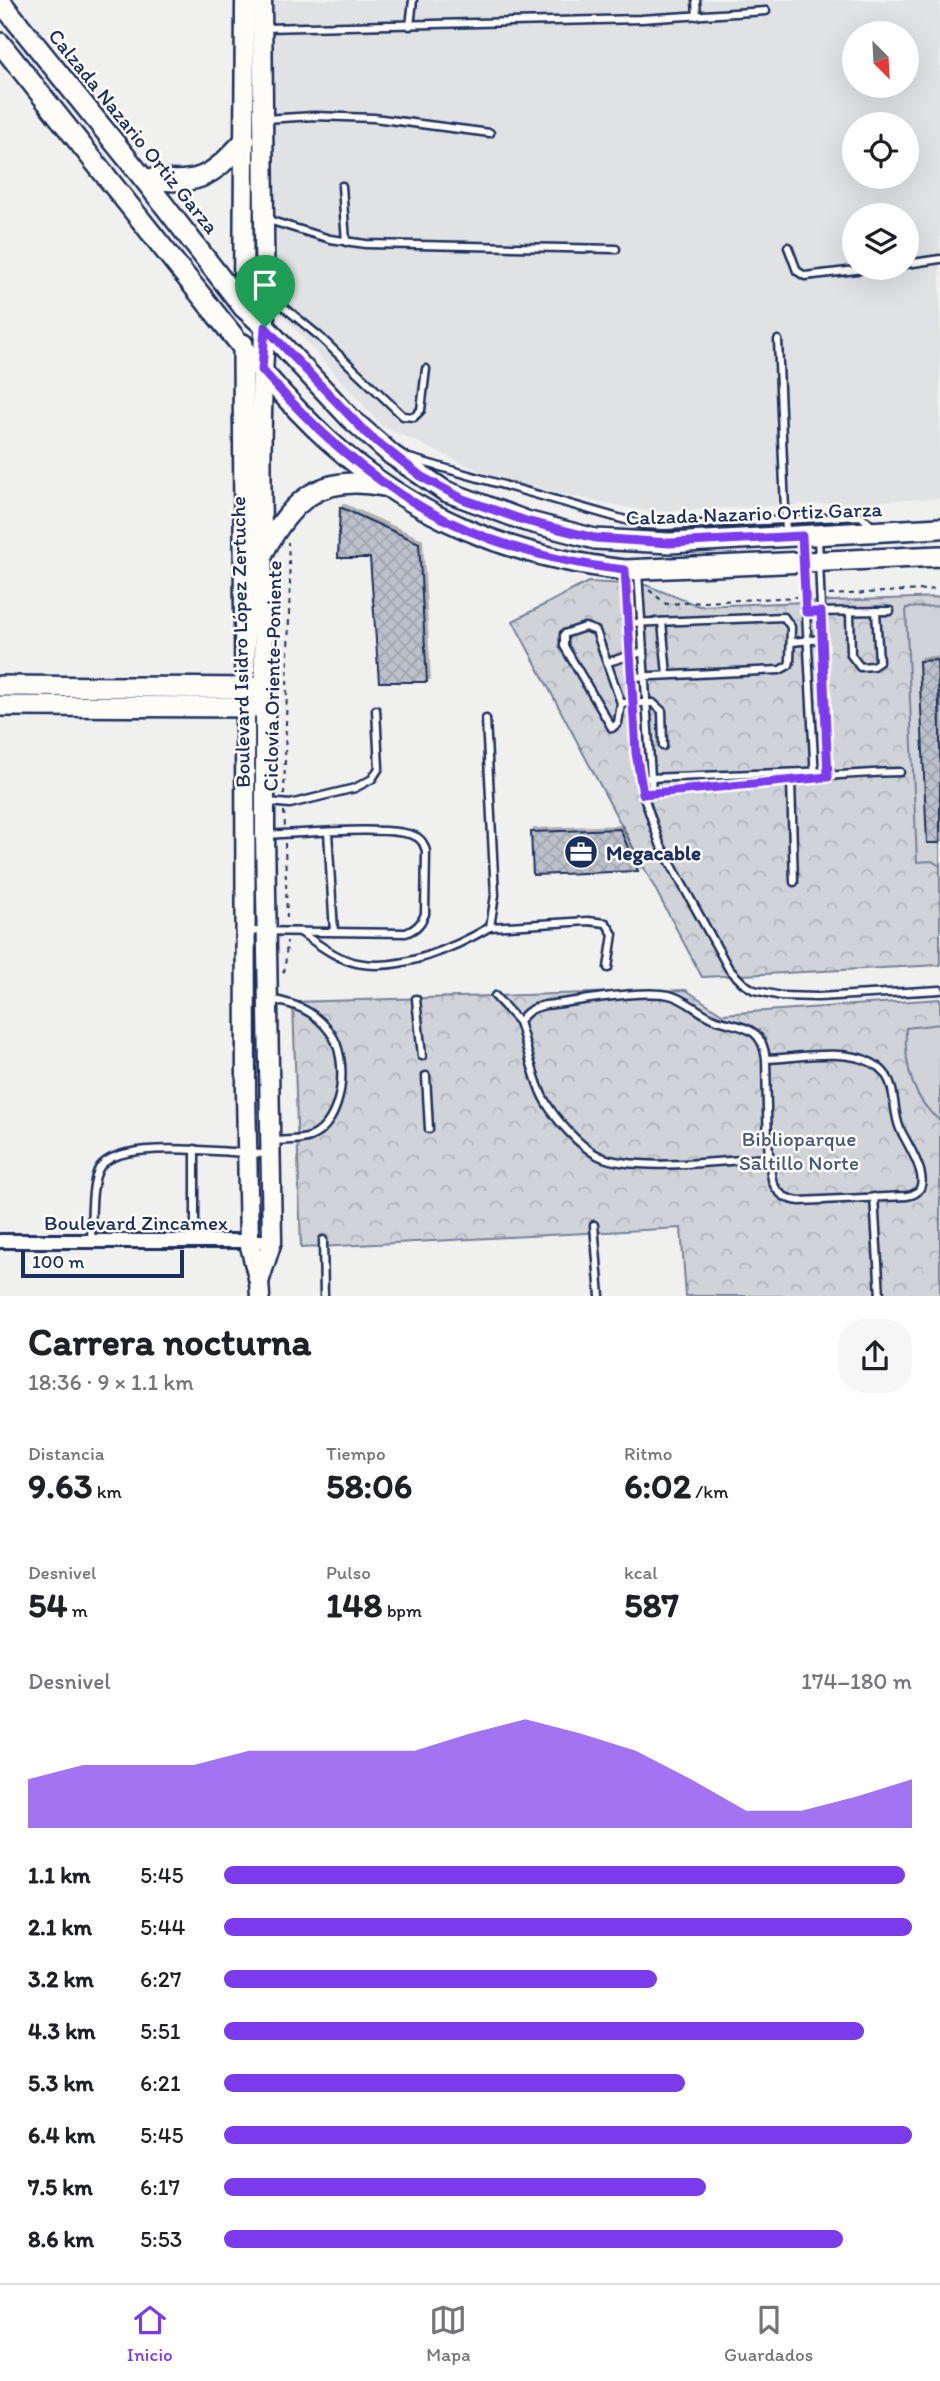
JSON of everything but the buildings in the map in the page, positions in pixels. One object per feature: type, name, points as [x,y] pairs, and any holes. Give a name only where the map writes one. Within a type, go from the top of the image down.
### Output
[{"type":"main road","name":"Boulevard Isidro López Zertuche","points":[[245,0],[254,29],[262,119],[265,219],[259,694],[245,707],[249,1242],[260,1289]]},
{"type":"main road","name":"Boulevard Isidro López Zertuche","points":[[260,1289],[272,1241],[265,802],[243,307],[246,141],[254,29],[262,0]]},
{"type":"main road","name":"Calzada Nazario Ortiz Garza","points":[[0,1],[243,307],[350,418],[392,455],[445,491],[574,534],[629,542],[670,543],[798,532],[878,532],[940,528]]},
{"type":"main road","points":[[0,43],[262,370],[328,440],[369,474],[449,523],[513,548],[559,561],[634,574],[940,556]]},
{"type":"main road","points":[[143,178],[178,183],[195,179],[218,168],[246,141]]},
{"type":"main road","points":[[261,557],[288,512],[321,488],[351,482],[390,487]]},
{"type":"main road","points":[[0,686],[259,694]]},
{"type":"main road","points":[[0,706],[245,707]]},
{"type":"street","name":"Boulevard Zincamex","points":[[0,1241],[272,1241]]},
{"type":"lane","points":[[410,26],[412,0]]},
{"type":"lane","points":[[696,0],[696,16]]},
{"type":"lane","points":[[254,29],[696,16],[766,11]]},
{"type":"lane","points":[[262,119],[314,116],[374,118],[490,133]]},
{"type":"lane","points":[[342,186],[346,242]]},
{"type":"lane","points":[[265,219],[309,234],[346,242],[616,249]]},
{"type":"lane","points":[[788,247],[797,271],[805,276],[842,272]]},
{"type":"lane","points":[[919,262],[940,259]]},
{"type":"lane","points":[[264,290],[319,336],[403,416],[414,417],[421,410],[426,369]]},
{"type":"lane","points":[[778,340],[798,532],[811,562],[820,596],[828,773]]},
{"type":"lane","points":[[392,455],[444,467],[643,525],[798,532],[861,516],[878,532]]},
{"type":"lane","points":[[798,532],[811,562],[805,597],[815,778]]},
{"type":"lane","points":[[634,574],[641,622],[652,793]]},
{"type":"lane","points":[[634,574],[628,623],[639,779],[660,844],[729,969],[744,984],[763,993],[797,997],[940,990]]},
{"type":"lane","points":[[850,612],[851,655],[860,667],[873,666],[879,662],[876,611]]},
{"type":"lane","points":[[806,612],[890,611]]},
{"type":"lane","points":[[628,623],[784,617],[791,624],[789,664],[780,670],[631,677]]},
{"type":"lane","points":[[662,622],[667,674]]},
{"type":"lane","points":[[585,627],[594,630],[599,636],[621,703],[618,723],[611,728],[564,646],[564,634],[585,627]]},
{"type":"lane","points":[[792,642],[821,639]]},
{"type":"lane","points":[[608,662],[642,652]]},
{"type":"lane","points":[[810,691],[823,691]]},
{"type":"lane","points":[[621,703],[645,702],[657,705],[662,710],[663,746]]},
{"type":"lane","points":[[265,802],[284,803],[355,788],[372,779],[379,768],[376,710]]},
{"type":"lane","points":[[486,719],[495,895],[490,927]]},
{"type":"lane","points":[[639,779],[814,770],[836,774],[900,772]]},
{"type":"lane","points":[[643,794],[791,781],[815,778],[828,773]]},
{"type":"lane","points":[[791,781],[794,882]]},
{"type":"lane","points":[[246,835],[391,831],[409,834],[423,842],[425,850],[425,914],[422,922],[406,933],[247,931]]},
{"type":"lane","points":[[328,832],[334,932]]},
{"type":"lane","points":[[300,932],[338,956],[355,963],[370,965],[426,956],[457,945],[490,927],[600,921],[613,930],[608,968]]},
{"type":"lane","points":[[519,1022],[531,1009],[545,1005],[647,994],[667,995],[682,1000],[709,1017],[753,1031],[764,1046],[771,1178],[789,1200],[917,1195],[923,1190],[926,1175],[900,1128],[896,1100],[885,1073],[857,1056],[766,1059]]},
{"type":"lane","points":[[495,996],[519,1022],[543,1097],[558,1121],[598,1156],[622,1163],[656,1164],[770,1158]]},
{"type":"lane","points":[[91,1241],[94,1184],[99,1168],[109,1159],[127,1152],[195,1149],[248,1154],[310,1137],[326,1127],[336,1109],[341,1081],[340,1060],[331,1033],[298,1005],[268,999]]},
{"type":"lane","points":[[416,999],[422,1056]]},
{"type":"lane","points":[[426,1076],[429,1129]]},
{"type":"lane","points":[[195,1149],[195,1242]]},
{"type":"lane","points":[[874,1198],[880,1296]]},
{"type":"lane","points":[[594,1225],[600,1296]]},
{"type":"lane","points":[[323,1240],[324,1296]]},
{"type":"path","name":"Ciclovía Oriente-Poniente","points":[[280,979],[285,969],[287,931],[284,803],[290,582],[287,542]]},
{"type":"path","points":[[634,574],[666,604],[805,597]]},
{"type":"path","points":[[820,596],[940,589]]},
{"type":"shaded area","points":[[273,0],[940,0],[940,498],[650,512],[506,483],[382,426],[278,310]]},
{"type":"green space","points":[[588,582],[646,585],[699,606],[940,597],[940,965],[702,977],[513,621]]},
{"type":"green space","points":[[940,606],[940,866],[932,861],[917,862],[906,608]]},
{"type":"green space","name":"Biblioparque Saltillo Norte","points":[[686,990],[722,1014],[940,999],[940,1296],[686,1296],[681,1228],[301,1248],[293,1002]]},
{"type":"green space","points":[[940,1024],[940,1121],[922,1102],[911,1079],[906,1054],[906,1028]]},
{"type":"place","name":"Megacable","points":[[581,852]]},
{"type":"route","points":[[265,327],[367,434],[422,477],[463,499],[561,531],[629,542],[670,543],[802,536],[806,612],[821,612],[828,777],[643,794],[636,753],[625,570],[559,561],[476,535],[437,517],[369,474],[328,440],[262,370],[265,327]]}]
